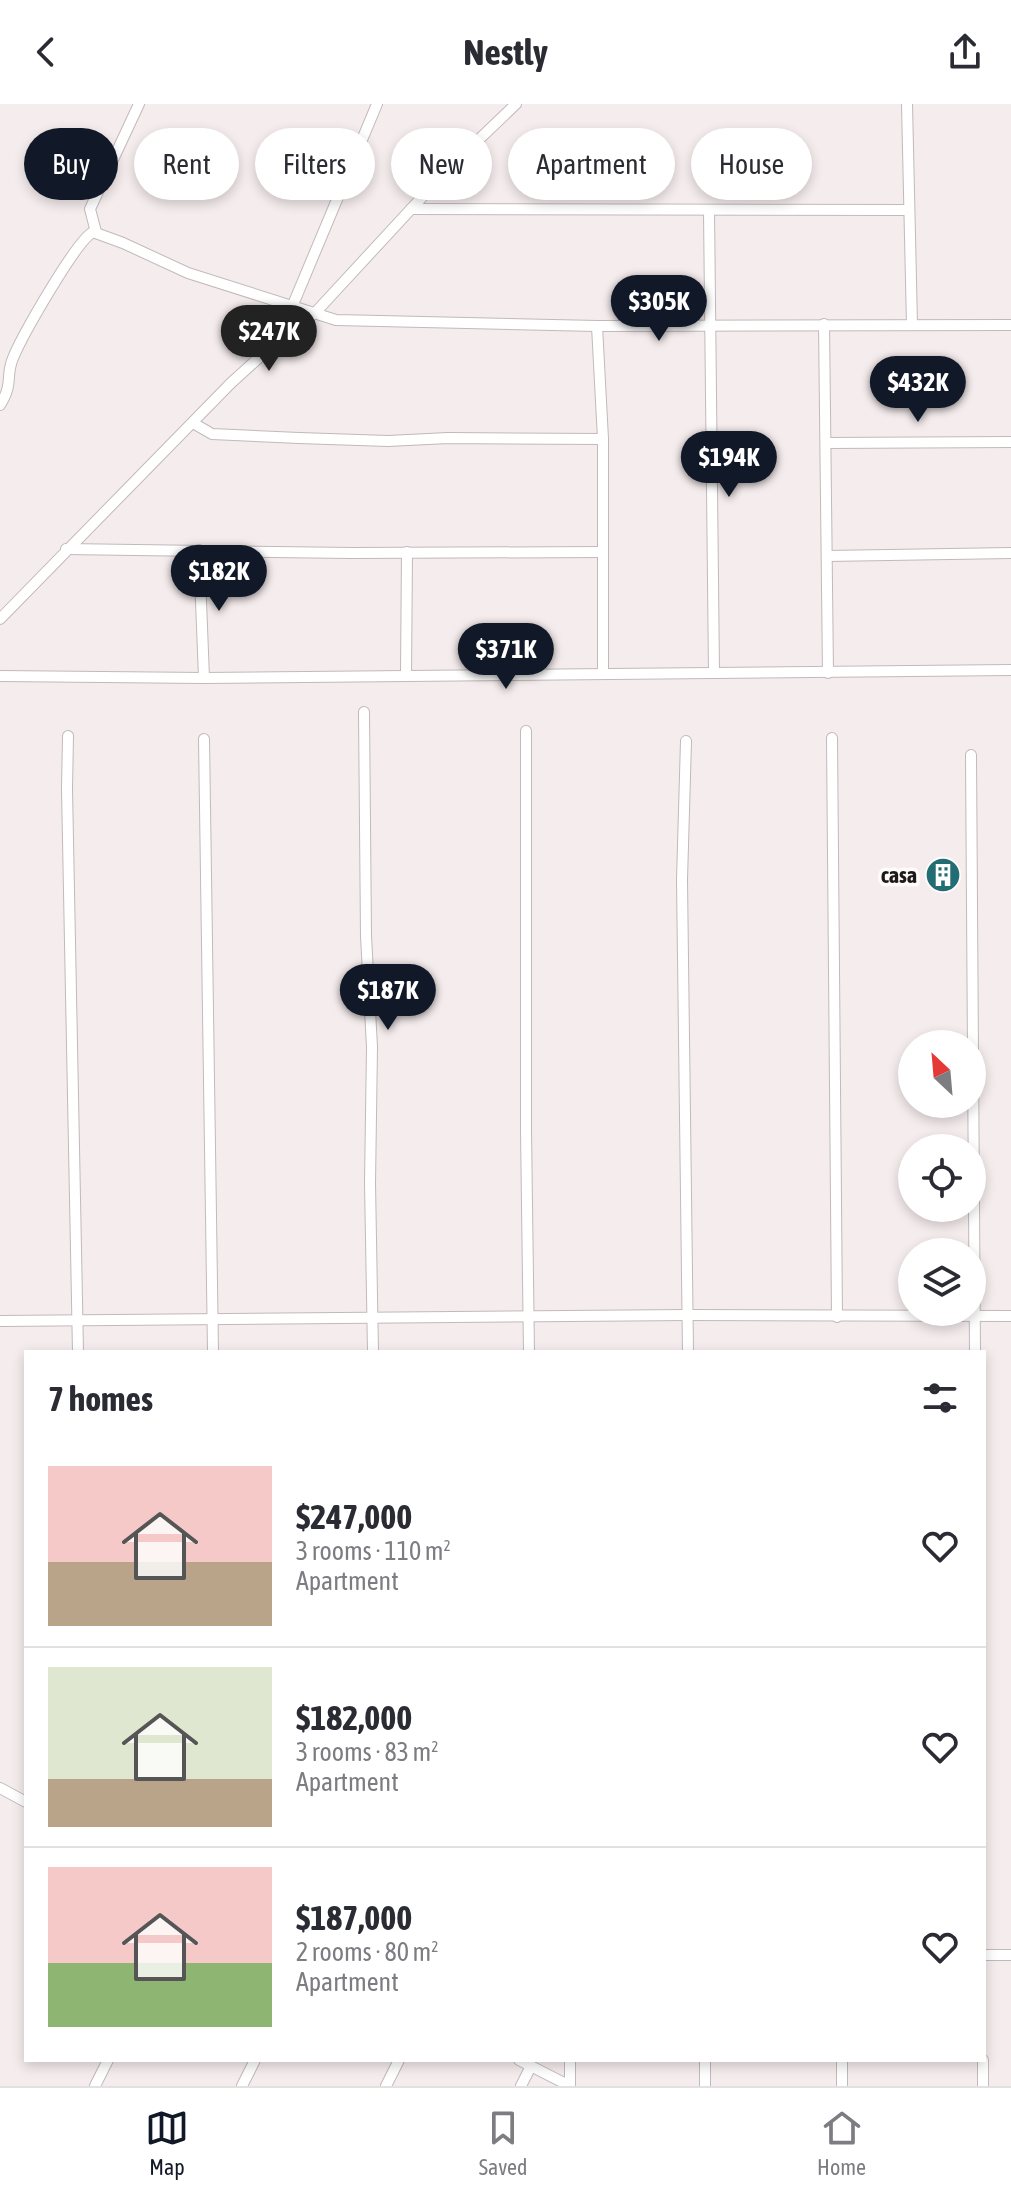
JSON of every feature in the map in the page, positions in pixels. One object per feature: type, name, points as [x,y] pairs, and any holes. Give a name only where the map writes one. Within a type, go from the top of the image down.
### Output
[{"type":"street","points":[[96,232],[90,213],[92,203],[139,104]]},
{"type":"street","points":[[292,307],[377,104]]},
{"type":"street","points":[[0,619],[242,372],[295,325],[314,314],[448,169],[516,104]]},
{"type":"street","points":[[907,104],[912,325]]},
{"type":"street","points":[[411,209],[907,210]]},
{"type":"street","points":[[709,210],[714,673]]},
{"type":"street","points":[[0,405],[10,386],[9,372],[14,355],[90,232],[188,273],[336,320],[597,326],[1011,325]]},
{"type":"street","points":[[824,324],[828,673]]},
{"type":"street","points":[[597,326],[603,439],[603,673]]},
{"type":"street","points":[[193,423],[212,434],[299,438],[388,441],[448,438],[603,439]]},
{"type":"street","points":[[826,443],[1011,442]]},
{"type":"street","points":[[66,549],[602,552]]},
{"type":"street","points":[[199,550],[204,678]]},
{"type":"street","points":[[406,675],[407,552]]},
{"type":"street","points":[[827,556],[1011,553]]},
{"type":"street","points":[[0,676],[204,678],[1011,670]]},
{"type":"street","points":[[364,712],[364,864],[372,1047],[370,1183],[373,1350]]},
{"type":"street","points":[[526,731],[524,909],[529,1350]]},
{"type":"street","points":[[68,736],[78,1350]]},
{"type":"street","points":[[832,738],[837,1317]]},
{"type":"street","points":[[204,739],[213,1350]]},
{"type":"street","points":[[686,741],[682,880],[688,1350]]},
{"type":"street","points":[[971,755],[974,1238]]},
{"type":"street","points":[[0,1321],[687,1315],[898,1317]]},
{"type":"street","points":[[986,1316],[1011,1316]]},
{"type":"street","points":[[975,1326],[975,1350]]},
{"type":"street","points":[[0,1788],[24,1801]]},
{"type":"street","points":[[986,1955],[1011,1955]]},
{"type":"street","points":[[95,2086],[107,2062]]},
{"type":"street","points":[[242,2086],[254,2062]]},
{"type":"street","points":[[386,2086],[398,2062]]},
{"type":"street","points":[[523,2062],[570,2086],[570,2062]]},
{"type":"street","points":[[705,2062],[705,2086]]},
{"type":"street","points":[[842,2062],[842,2086]]},
{"type":"street","points":[[983,2062],[983,2086]]},
{"type":"street","points":[[521,2086],[531,2066]]},
{"type":"place","name":"casa","points":[[943,875]]}]
